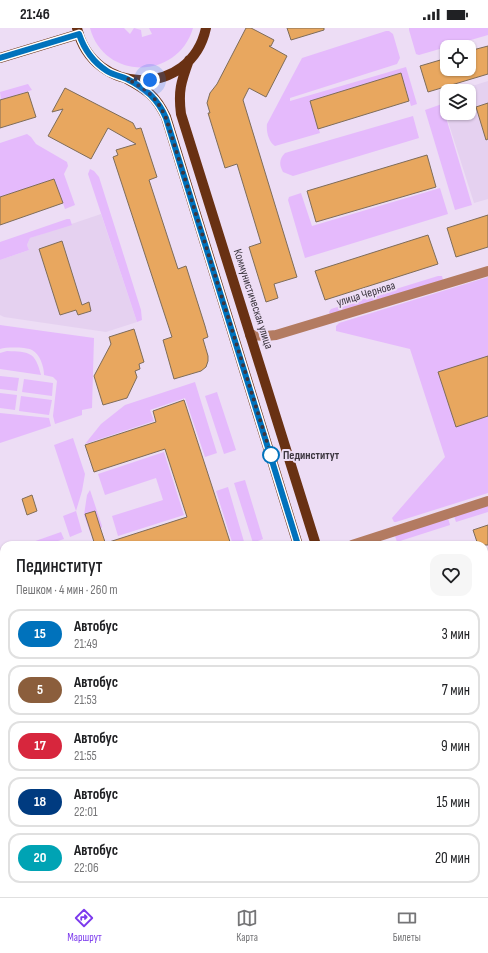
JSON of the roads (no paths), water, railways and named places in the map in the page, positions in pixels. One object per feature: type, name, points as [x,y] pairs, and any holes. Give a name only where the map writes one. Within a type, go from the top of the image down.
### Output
[{"type":"main road","points":[[0,58],[78,31],[83,45],[97,63],[116,76],[138,81],[161,78],[176,71],[190,60],[202,41],[206,28]]},
{"type":"main road","name":"Коммунистическая улица","points":[[190,60],[180,83],[179,98],[181,114],[315,541]]},
{"type":"main road","points":[[127,79],[144,89],[155,98],[166,118],[297,541]]},
{"type":"street","name":"улица Чернова","points":[[250,335],[276,335],[488,271]]},
{"type":"street","points":[[364,541],[488,501]]},
{"type":"place","name":"Пединститут","points":[[271,455]]}]
